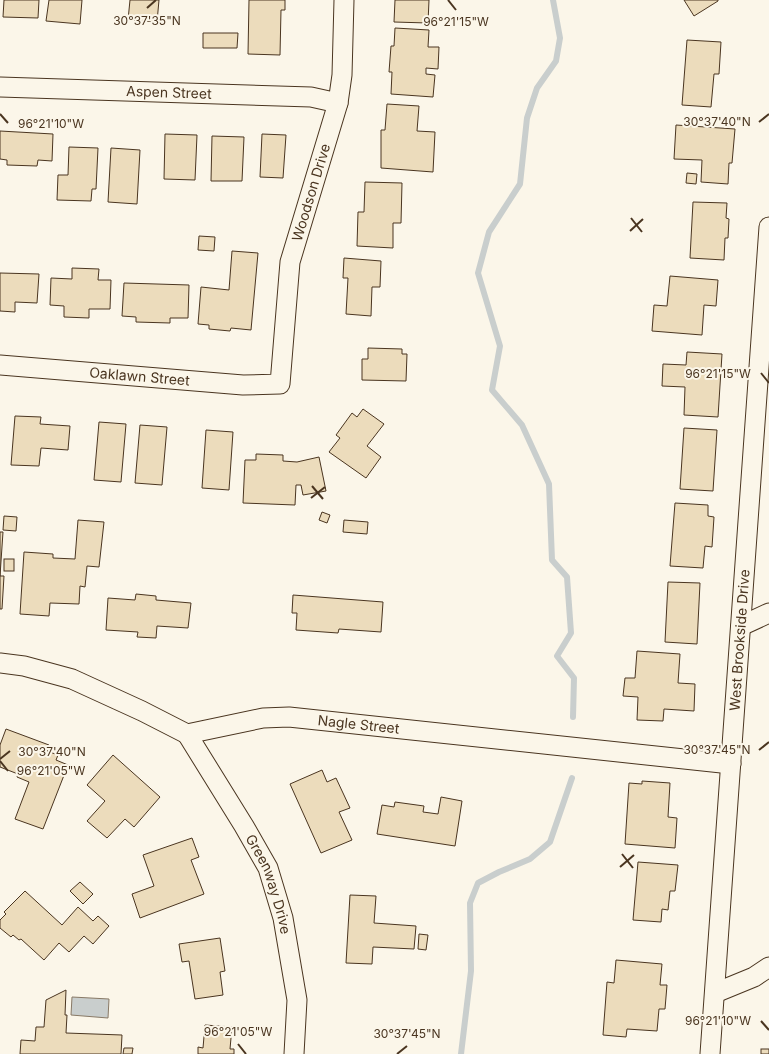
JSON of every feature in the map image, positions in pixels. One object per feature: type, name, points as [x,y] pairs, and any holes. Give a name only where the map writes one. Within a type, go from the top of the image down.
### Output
[{"type":"street","name":"Woodson Drive","points":[[280,384],[290,262],[338,103],[342,76],[344,0]]},
{"type":"street","name":"Aspen Street","points":[[0,87],[311,97],[338,103]]},
{"type":"street","name":"West Brookside Drive","points":[[710,1054],[769,227]]},
{"type":"street","name":"Oaklawn Street","points":[[0,365],[243,385],[280,384]]},
{"type":"street","points":[[741,626],[769,613]]},
{"type":"street","points":[[0,663],[24,666],[72,679],[187,734]]},
{"type":"street","name":"Nagle Street","points":[[187,734],[263,718],[290,717],[731,764]]},
{"type":"street","name":"Greenway Drive","points":[[187,734],[268,868],[283,918],[297,1000],[294,1054]]},
{"type":"street","points":[[715,993],[754,977],[769,967]]},
{"type":"shaded area","points":[[72,997],[109,999],[108,1018],[71,1015]]},
{"type":"building","points":[[4,0],[39,0],[38,18],[3,17]]},
{"type":"building","points":[[49,0],[82,0],[80,24],[46,21]]},
{"type":"building","points":[[130,0],[159,0],[157,22],[128,20]]},
{"type":"building","points":[[249,0],[285,0],[285,10],[281,10],[280,55],[248,54]]},
{"type":"building","points":[[395,0],[429,0],[428,23],[394,22]]},
{"type":"building","points":[[684,0],[718,0],[718,1],[694,16]]},
{"type":"building","points":[[395,28],[429,30],[428,47],[439,47],[438,69],[426,68],[426,74],[435,75],[433,97],[391,94],[392,72],[389,72],[391,46],[394,46]]},
{"type":"building","points":[[203,33],[238,33],[237,48],[203,48]]},
{"type":"building","points":[[687,40],[721,42],[719,74],[714,74],[711,107],[682,105]]},
{"type":"building","points":[[387,104],[419,106],[417,131],[435,132],[433,172],[381,168],[381,130],[385,130]]},
{"type":"building","points":[[676,125],[735,129],[732,163],[729,163],[728,184],[701,182],[702,160],[674,159]]},
{"type":"building","points":[[0,131],[53,134],[52,161],[38,160],[37,166],[7,165],[7,160],[0,159]]},
{"type":"building","points":[[165,134],[197,135],[195,180],[164,179]]},
{"type":"building","points":[[262,134],[286,135],[283,178],[260,177]]},
{"type":"building","points":[[212,136],[244,137],[242,181],[211,181]]},
{"type":"building","points":[[69,147],[98,148],[96,189],[92,189],[91,201],[57,200],[58,175],[68,175]]},
{"type":"building","points":[[111,148],[140,150],[137,204],[108,202]]},
{"type":"building","points":[[687,173],[697,174],[696,184],[686,183]]},
{"type":"building","points":[[365,182],[402,183],[401,223],[393,223],[393,248],[357,246],[358,212],[364,212]]},
{"type":"building","points":[[693,202],[727,203],[726,218],[729,219],[728,238],[725,238],[724,260],[690,258]]},
{"type":"building","points":[[199,236],[215,237],[214,251],[198,250]]},
{"type":"building","points":[[232,251],[258,253],[251,330],[231,328],[230,331],[209,329],[209,325],[198,324],[201,287],[229,290]]},
{"type":"building","points":[[344,258],[381,261],[380,287],[372,287],[371,316],[346,314],[348,278],[343,278]]},
{"type":"building","points":[[72,268],[99,269],[98,280],[111,280],[110,309],[89,309],[89,318],[64,317],[64,306],[50,305],[51,278],[72,279]]},
{"type":"building","points":[[0,273],[39,274],[37,303],[15,302],[15,312],[0,311]]},
{"type":"building","points":[[670,276],[718,280],[716,306],[704,305],[702,335],[652,331],[654,305],[667,306]]},
{"type":"building","points":[[124,283],[189,285],[188,318],[170,318],[170,323],[136,322],[136,317],[122,316]]},
{"type":"building","points":[[368,348],[402,349],[402,354],[407,354],[406,381],[362,380],[362,359],[368,359]]},
{"type":"building","points":[[687,352],[722,354],[718,417],[684,415],[685,387],[662,386],[663,364],[686,365]]},
{"type":"building","points":[[363,409],[384,424],[367,446],[381,457],[366,478],[329,452],[340,438],[336,435],[352,413],[357,417]]},
{"type":"building","points":[[15,416],[41,417],[40,424],[70,426],[68,450],[41,448],[39,466],[11,465]]},
{"type":"building","points":[[99,422],[126,424],[121,482],[94,480]]},
{"type":"building","points":[[140,425],[167,427],[162,485],[135,483]]},
{"type":"building","points":[[684,428],[717,430],[713,491],[680,489]]},
{"type":"building","points":[[206,430],[233,432],[229,490],[202,488]]},
{"type":"building","points":[[256,454],[283,455],[283,461],[297,462],[319,457],[326,491],[303,495],[301,485],[296,485],[295,505],[243,503],[245,460],[256,460]]},
{"type":"building","points":[[675,503],[708,505],[708,516],[714,517],[712,547],[705,546],[703,568],[670,566]]},
{"type":"building","points":[[322,512],[330,515],[327,523],[319,520]]},
{"type":"building","points":[[4,516],[17,517],[16,531],[3,530]]},
{"type":"building","points":[[78,520],[104,522],[99,567],[87,566],[85,587],[80,586],[79,604],[50,603],[49,616],[20,614],[24,552],[53,554],[53,558],[75,559]]},
{"type":"building","points":[[344,520],[368,522],[367,534],[343,532]]},
{"type":"building","points":[[0,532],[3,532],[0,576]]},
{"type":"building","points":[[4,559],[14,559],[14,571],[4,571]]},
{"type":"building","points":[[0,576],[4,576],[2,609],[0,609]]},
{"type":"building","points":[[668,582],[700,583],[697,644],[665,642]]},
{"type":"building","points":[[136,594],[156,596],[156,600],[191,603],[188,628],[157,626],[156,638],[137,637],[138,632],[106,630],[108,598],[135,600]]},
{"type":"building","points":[[293,595],[383,602],[381,632],[339,629],[338,633],[296,630],[297,613],[292,613]]},
{"type":"building","points":[[637,651],[680,654],[678,683],[695,684],[694,711],[664,709],[663,721],[637,720],[638,697],[623,696],[625,678],[635,678]]},
{"type":"building","points":[[6,729],[49,745],[47,751],[58,755],[56,760],[68,765],[43,829],[15,819],[29,782],[17,777],[18,774],[0,767],[0,745]]},
{"type":"building","points":[[113,755],[160,797],[134,827],[125,819],[107,838],[87,821],[105,801],[87,785]]},
{"type":"building","points":[[322,770],[327,782],[336,778],[350,808],[339,812],[352,840],[321,853],[290,784]]},
{"type":"building","points":[[642,781],[670,783],[668,817],[677,818],[675,848],[625,844],[629,783],[642,784]]},
{"type":"building","points":[[441,797],[462,801],[455,846],[377,834],[382,805],[394,807],[395,802],[424,806],[423,812],[438,814]]},
{"type":"building","points":[[192,838],[199,857],[191,860],[204,894],[140,918],[132,894],[154,886],[143,855]]},
{"type":"building","points":[[638,862],[678,865],[675,891],[670,891],[668,910],[662,909],[661,922],[633,920]]},
{"type":"building","points":[[80,882],[93,894],[83,904],[70,891]]},
{"type":"building","points":[[25,891],[62,925],[78,907],[93,921],[98,916],[109,926],[93,944],[84,936],[69,952],[59,943],[44,960],[21,939],[19,940],[13,935],[11,937],[0,928],[0,920],[6,914],[4,912]]},
{"type":"building","points":[[350,895],[376,896],[374,923],[416,926],[414,949],[373,947],[372,964],[346,963]]},
{"type":"building","points":[[419,934],[428,935],[426,950],[418,949]]},
{"type":"building","points":[[220,938],[225,971],[220,972],[223,995],[195,999],[189,961],[182,962],[179,944]]},
{"type":"building","points":[[616,960],[662,964],[660,985],[667,985],[665,1009],[659,1009],[657,1031],[627,1029],[626,1037],[603,1035],[607,982],[614,983]]},
{"type":"building","points":[[66,990],[66,1033],[122,1035],[121,1054],[20,1054],[21,1040],[35,1041],[36,1027],[44,1027],[46,1000]]},
{"type":"building","points":[[205,1025],[232,1027],[230,1049],[234,1049],[234,1054],[198,1054],[198,1047],[203,1048]]},
{"type":"building","points":[[124,1048],[133,1048],[132,1054],[123,1054]]},
{"type":"building","points":[[761,1049],[769,1049],[769,1054],[761,1054]]},
{"type":"waterway","points":[[553,0],[560,38],[556,61],[537,88],[527,118],[520,184],[489,232],[478,273],[500,346],[492,390],[522,425],[549,484],[552,560],[567,577],[571,633],[557,656],[574,678],[573,717]]},
{"type":"waterway","points":[[461,1054],[471,971],[470,903],[478,883],[530,859],[550,842],[572,778]]}]
